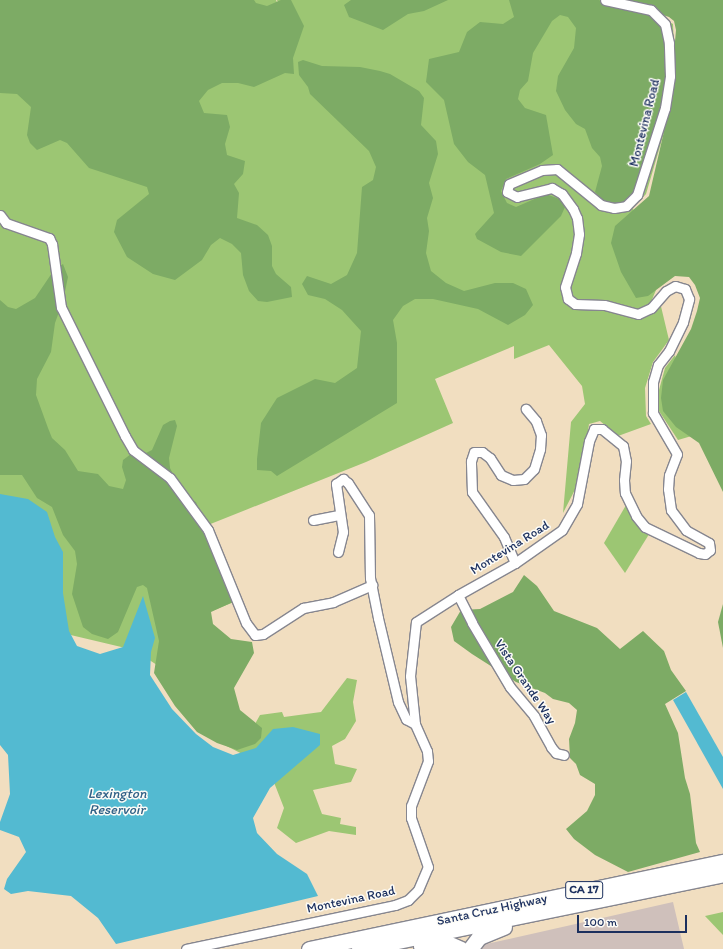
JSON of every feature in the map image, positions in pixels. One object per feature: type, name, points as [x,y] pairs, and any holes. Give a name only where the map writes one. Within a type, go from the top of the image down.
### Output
[{"type":"highway","name":"Santa Cruz Highway","points":[[309,949],[723,862]]},
{"type":"highway","name":"Santa Cruz Highway","points":[[360,949],[723,874]]},
{"type":"highway","points":[[470,949],[475,940],[483,935],[570,906]]},
{"type":"highway","points":[[396,949],[444,943],[461,949]]},
{"type":"street","name":"Montevina Road","points":[[186,949],[390,907],[404,902],[415,894],[424,881],[428,867],[411,818],[411,806],[428,761],[427,751],[415,724],[410,676],[416,622],[458,595],[515,563],[556,536],[566,524],[577,504],[589,441],[597,428],[609,433],[623,446],[626,461],[624,480],[625,492],[636,516],[643,524],[653,532],[699,553],[707,553],[710,548],[707,541],[682,526],[671,510],[668,475],[677,454],[653,413],[653,382],[658,365],[669,351],[683,322],[689,298],[685,289],[675,286],[666,291],[651,308],[638,314],[604,305],[575,304],[568,299],[565,287],[576,253],[579,234],[578,218],[573,209],[562,194],[552,188],[517,197],[507,192],[509,184],[542,170],[557,169],[601,205],[614,208],[626,206],[637,194],[665,108],[670,76],[669,43],[665,24],[651,10],[605,0]]},
{"type":"street","points":[[0,215],[6,223],[49,238],[52,244],[61,307],[128,441],[133,450],[144,461],[170,478],[208,530],[246,623],[255,635],[263,634],[303,608],[333,602],[372,585]]},
{"type":"street","points":[[515,563],[504,537],[472,492],[471,462],[474,452],[482,452],[490,458],[501,475],[513,480],[524,479],[534,468],[540,449],[541,435],[536,421],[526,409]]},
{"type":"street","points":[[338,552],[343,532],[339,514],[336,484],[343,479],[348,483],[369,515],[372,585],[398,702],[406,719],[415,724]]},
{"type":"street","points":[[313,520],[339,514]]},
{"type":"street","name":"Vista Grande Way","points":[[458,595],[472,623],[510,687],[534,716],[553,750],[560,756],[564,755]]},
{"type":"shaded area","points":[[673,902],[684,949],[481,949],[482,945]]},
{"type":"green space","points":[[0,0],[276,0],[292,37],[277,0],[616,0],[658,15],[673,24],[676,92],[646,194],[633,208],[656,290],[651,302],[659,298],[669,340],[653,362],[645,388],[646,416],[651,424],[618,436],[600,421],[589,424],[582,476],[563,513],[571,422],[585,404],[582,386],[549,345],[514,359],[514,346],[435,379],[453,423],[366,462],[208,525],[234,602],[177,625],[251,731],[260,715],[282,712],[284,717],[321,712],[347,678],[357,680],[353,702],[356,721],[345,739],[332,746],[335,764],[357,769],[351,782],[313,790],[322,814],[341,818],[340,824],[356,827],[356,835],[329,831],[296,843],[277,828],[284,808],[268,767],[211,738],[180,680],[134,650],[58,632],[0,544]]},
{"type":"green space","points":[[0,0],[254,0],[256,3],[267,6],[281,0],[291,0],[304,26],[293,58],[294,74],[285,73],[254,87],[238,83],[222,83],[208,90],[199,101],[204,113],[227,115],[230,127],[225,144],[227,155],[245,161],[243,174],[234,184],[239,193],[237,218],[257,225],[268,235],[272,246],[272,266],[276,274],[291,287],[292,297],[267,302],[258,301],[249,291],[243,275],[241,253],[232,244],[220,238],[211,245],[202,260],[175,280],[153,274],[127,257],[114,232],[117,220],[149,194],[147,187],[89,168],[67,143],[60,140],[37,150],[30,143],[27,135],[31,107],[17,94],[0,93]]},
{"type":"green space","points":[[351,0],[448,0],[424,11],[408,14],[383,30],[349,17],[344,5]]},
{"type":"green space","points":[[509,0],[599,0],[607,5],[649,15],[661,26],[665,43],[666,77],[661,107],[635,192],[624,203],[614,204],[603,201],[595,192],[602,166],[600,157],[592,148],[585,129],[576,124],[565,110],[556,91],[558,76],[574,48],[576,28],[568,17],[560,15],[552,21],[533,53],[528,81],[520,90],[518,99],[525,108],[546,115],[553,155],[540,164],[506,179],[501,191],[507,203],[516,207],[546,194],[562,200],[565,207],[561,216],[521,256],[501,252],[477,239],[475,234],[494,213],[485,175],[468,162],[454,144],[444,100],[426,82],[429,59],[459,52],[467,32],[480,22],[503,24],[514,17]]},
{"type":"green space","points":[[617,0],[723,0],[723,492],[699,443],[676,427],[663,411],[661,398],[663,380],[691,329],[697,311],[700,298],[695,285],[689,277],[675,276],[648,296],[636,298],[621,272],[611,243],[615,226],[649,196],[669,110],[676,30],[674,21],[669,17]]},
{"type":"green space","points":[[303,60],[322,66],[360,67],[380,71],[390,74],[419,91],[424,98],[421,125],[436,141],[438,154],[429,183],[433,198],[427,218],[429,231],[426,253],[431,271],[446,283],[464,291],[495,283],[513,283],[526,289],[533,305],[525,315],[508,325],[478,309],[433,299],[415,299],[403,306],[393,320],[397,343],[397,403],[277,476],[271,471],[257,470],[257,459],[261,423],[277,398],[315,379],[335,383],[357,368],[361,331],[342,310],[325,299],[308,295],[302,284],[307,276],[331,284],[347,275],[357,253],[362,187],[373,180],[376,167],[369,151],[310,94],[308,87],[299,75],[298,62]]},
{"type":"green space","points":[[63,264],[68,277],[63,301],[55,323],[51,352],[37,379],[36,395],[52,438],[65,450],[78,471],[98,474],[109,486],[123,489],[126,480],[122,467],[123,460],[131,454],[144,454],[152,450],[163,425],[175,420],[177,426],[169,458],[170,468],[184,496],[196,502],[233,602],[211,612],[213,624],[231,639],[252,642],[254,653],[234,688],[240,710],[262,728],[261,738],[255,744],[237,750],[217,743],[197,732],[175,706],[154,673],[159,641],[147,588],[143,585],[137,587],[118,632],[108,639],[92,634],[83,627],[72,594],[77,564],[75,551],[63,535],[52,507],[37,498],[22,475],[0,475],[0,300],[8,307],[16,309],[35,298],[54,270]]},
{"type":"green space","points":[[675,355],[695,435],[678,440],[659,411],[659,390],[665,368]]},
{"type":"green space","points":[[629,500],[651,531],[625,573],[604,543]]},
{"type":"green space","points":[[524,575],[537,586],[554,611],[597,628],[620,649],[643,631],[664,651],[671,670],[686,691],[665,704],[678,733],[685,778],[690,794],[696,843],[700,852],[628,872],[595,855],[574,839],[566,829],[587,811],[595,795],[595,784],[580,775],[576,764],[570,758],[569,739],[575,723],[577,710],[569,703],[553,699],[545,693],[516,682],[472,654],[454,641],[451,627],[461,610],[480,609],[513,592]]},
{"type":"green space","points":[[723,604],[723,648],[718,622]]},
{"type":"green space","points":[[723,912],[723,935],[705,916]]},
{"type":"water","name":"Lexington Reservoir","points":[[0,494],[28,499],[47,512],[55,537],[63,552],[63,593],[69,631],[77,646],[100,654],[123,647],[143,596],[155,638],[151,652],[150,675],[172,709],[196,734],[213,747],[233,755],[256,748],[273,729],[293,727],[320,734],[320,745],[270,788],[253,818],[257,833],[277,854],[307,874],[318,896],[116,944],[98,918],[71,896],[28,891],[11,894],[4,889],[7,879],[26,852],[19,837],[0,830],[0,822],[10,794],[8,755],[0,745]]},
{"type":"water","points":[[686,692],[723,757],[723,789],[673,700]]}]
